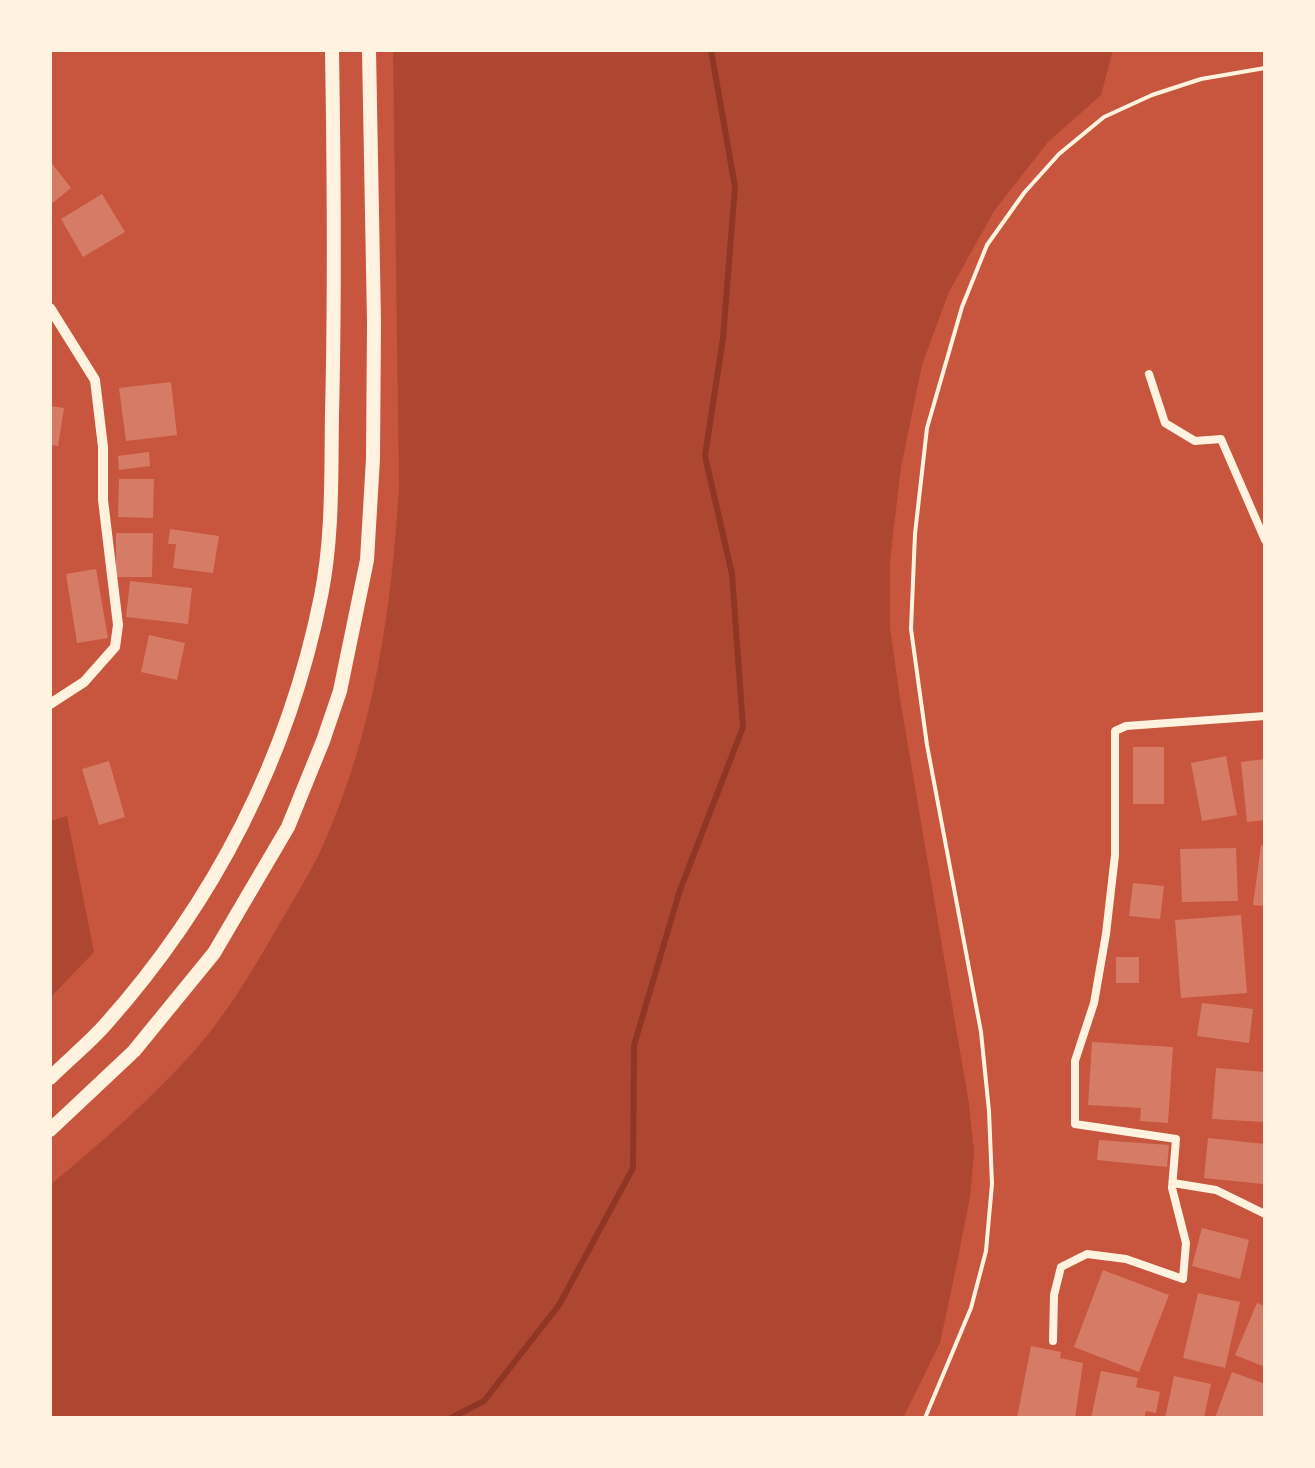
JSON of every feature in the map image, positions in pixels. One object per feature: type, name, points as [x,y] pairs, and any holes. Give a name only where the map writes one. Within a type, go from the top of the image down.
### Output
[{"type":"highway","points":[[50,1078],[103,1027],[159,960],[212,880],[266,775],[304,664],[322,594],[330,514],[336,278],[332,50]]},
{"type":"highway","points":[[50,1130],[134,1051],[214,953],[288,828],[340,691],[366,560],[374,459],[369,50]]},
{"type":"street","points":[[50,308],[94,380],[118,624],[115,647],[84,682],[50,704]]},
{"type":"street","points":[[1149,374],[1165,423],[1195,441],[1221,439],[1265,540]]},
{"type":"street","points":[[1053,1341],[1054,1295],[1061,1267],[1088,1254],[1126,1259],[1183,1279],[1186,1243],[1172,1183],[1176,1139],[1075,1124],[1075,1061],[1094,1003],[1106,934],[1114,855],[1115,732],[1126,726],[1265,716]]},
{"type":"street","points":[[1172,1183],[1216,1190],[1265,1214]]},
{"type":"lane","points":[[925,1418],[971,1308],[986,1251],[992,1184],[982,1032],[927,745],[911,629],[914,534],[927,428],[962,307],[987,245],[1024,193],[1060,154],[1104,117],[1152,95],[1201,79],[1265,68]]},
{"type":"shaded area","points":[[393,50],[1113,50],[1101,95],[1048,142],[994,211],[949,292],[922,365],[901,467],[890,561],[890,627],[974,1152],[970,1197],[940,1343],[903,1418],[50,1418],[50,1185],[161,1086],[228,1007],[319,854],[341,801],[368,713],[385,623],[399,486]]},
{"type":"shaded area","points":[[67,816],[94,952],[50,998],[50,821]]},
{"type":"building","points":[[50,161],[71,188],[50,205]]},
{"type":"building","points":[[102,194],[125,232],[83,257],[61,219]]},
{"type":"building","points":[[171,382],[177,435],[126,441],[119,388]]},
{"type":"building","points":[[50,406],[64,408],[58,446],[50,445]]},
{"type":"building","points":[[149,452],[150,466],[119,470],[118,456]]},
{"type":"building","points":[[119,479],[154,479],[153,518],[118,517]]},
{"type":"building","points":[[170,529],[219,536],[213,573],[173,568],[176,544],[168,544]]},
{"type":"building","points":[[116,533],[153,533],[152,577],[116,577]]},
{"type":"building","points":[[96,569],[108,638],[77,643],[66,574]]},
{"type":"building","points":[[130,581],[192,588],[188,624],[126,617]]},
{"type":"building","points":[[149,635],[185,643],[177,680],[141,672]]},
{"type":"building","points":[[1133,747],[1164,747],[1164,804],[1133,804]]},
{"type":"building","points":[[1226,756],[1237,815],[1202,821],[1191,763]]},
{"type":"building","points":[[1265,759],[1265,820],[1247,822],[1241,762]]},
{"type":"building","points":[[109,761],[125,817],[99,825],[82,769]]},
{"type":"building","points":[[1261,845],[1265,846],[1265,906],[1253,905]]},
{"type":"building","points":[[1236,848],[1238,901],[1182,902],[1180,849]]},
{"type":"building","points":[[1133,883],[1164,886],[1160,919],[1129,916]]},
{"type":"building","points":[[1241,915],[1247,993],[1181,998],[1175,920]]},
{"type":"building","points":[[1116,957],[1139,957],[1139,983],[1116,983]]},
{"type":"building","points":[[1202,1003],[1253,1009],[1249,1043],[1197,1036]]},
{"type":"building","points":[[1092,1042],[1173,1047],[1168,1123],[1140,1121],[1141,1108],[1088,1105]]},
{"type":"building","points":[[1216,1068],[1265,1072],[1265,1122],[1212,1119]]},
{"type":"building","points":[[1208,1138],[1265,1144],[1263,1184],[1204,1178]]},
{"type":"building","points":[[1099,1140],[1169,1145],[1167,1167],[1097,1160]]},
{"type":"building","points":[[1202,1228],[1249,1240],[1240,1279],[1192,1266]]},
{"type":"building","points":[[1103,1270],[1169,1295],[1139,1372],[1074,1347]]},
{"type":"building","points":[[1198,1293],[1240,1302],[1225,1368],[1183,1358]]},
{"type":"building","points":[[1257,1303],[1265,1306],[1265,1367],[1235,1355]]},
{"type":"building","points":[[1031,1346],[1061,1352],[1060,1358],[1083,1363],[1075,1418],[1017,1418]]},
{"type":"building","points":[[1101,1371],[1138,1378],[1136,1387],[1160,1392],[1156,1413],[1146,1411],[1144,1418],[1091,1418]]},
{"type":"building","points":[[1232,1372],[1265,1384],[1265,1418],[1215,1418]]},
{"type":"building","points":[[1174,1376],[1211,1384],[1204,1418],[1165,1418]]},
{"type":"waterway","points":[[451,1418],[484,1401],[559,1305],[633,1168],[634,1045],[680,890],[743,727],[732,574],[705,456],[723,338],[735,187],[711,50]]}]
